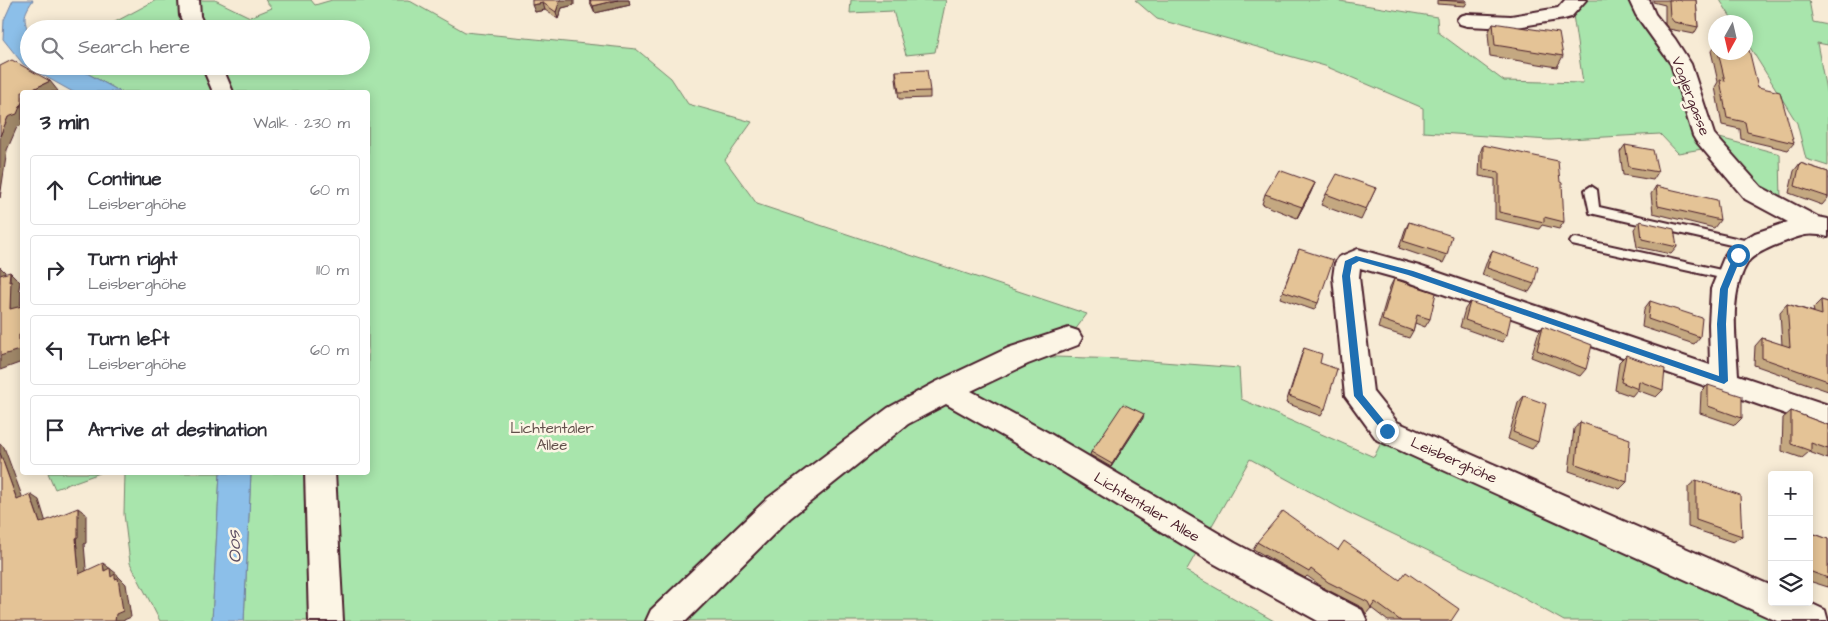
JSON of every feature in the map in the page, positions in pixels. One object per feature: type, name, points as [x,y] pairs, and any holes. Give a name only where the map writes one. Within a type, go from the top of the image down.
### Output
[{"type":"street","points":[[189,0],[192,20]]},
{"type":"street","points":[[1466,20],[1511,22],[1564,14],[1576,0]]},
{"type":"street","name":"Voglergasse","points":[[1639,0],[1646,15],[1668,43],[1681,64],[1704,136],[1753,193],[1822,227]]},
{"type":"street","points":[[215,75],[221,90]]},
{"type":"street","points":[[1724,381],[1722,324],[1724,289],[1738,255],[1764,239],[1822,227]]},
{"type":"street","name":"Leisberghöhe","points":[[1768,600],[1387,431],[1359,396],[1346,276],[1348,263],[1355,255],[1828,417]]},
{"type":"street","points":[[664,621],[778,508],[880,428],[903,413],[946,390],[1018,356],[1069,338]]},
{"type":"street","name":"Lichtentaler Allee","points":[[946,390],[1037,441],[1224,552],[1350,621]]},
{"type":"street","points":[[320,475],[326,621]]},
{"type":"street","name":"Leisberghöhe","points":[[1781,606],[1813,621]]},
{"type":"lane","points":[[1591,190],[1594,210],[1753,246]]},
{"type":"lane","points":[[1576,242],[1730,276]]},
{"type":"green space","name":"Lichtentaler Allee","points":[[156,0],[215,0],[250,17],[272,8],[265,0],[311,0],[315,5],[332,0],[408,0],[465,32],[636,49],[671,78],[688,104],[752,122],[725,160],[757,204],[1087,314],[1069,338],[1020,356],[1124,359],[1239,368],[1241,399],[1374,457],[1387,431],[1768,601],[1768,606],[1779,606],[1813,621],[1564,621],[1502,586],[1347,512],[1250,459],[1186,571],[1274,621],[244,621],[251,475],[370,475],[370,90],[117,90],[90,75],[370,75],[370,20],[119,20]]},
{"type":"green space","points":[[851,0],[946,0],[935,52],[906,55],[893,11],[850,13]]},
{"type":"green space","points":[[1135,0],[1334,0],[1437,17],[1438,32],[1504,81],[1583,83],[1573,15],[1588,0],[1639,0],[1681,64],[1708,148],[1678,153],[1660,134],[1550,140],[1423,132],[1423,108],[1325,66],[1157,19]]},
{"type":"green space","points":[[1720,0],[1809,0],[1813,22],[1828,25],[1828,45],[1817,43],[1828,101],[1828,166],[1806,159],[1797,123],[1753,52],[1753,15],[1730,15]]},
{"type":"green space","points":[[1716,137],[1780,154],[1781,201],[1759,190]]},
{"type":"green space","points":[[49,475],[94,475],[55,489]]},
{"type":"green space","points":[[125,475],[220,475],[212,621],[160,621],[130,563],[124,514]]},
{"type":"water","points":[[13,0],[33,0],[26,11],[25,20],[20,20],[20,60],[3,39],[4,20]]},
{"type":"water","points":[[43,75],[90,75],[117,90],[69,90]]},
{"type":"water","name":"Oos","points":[[220,475],[251,475],[244,621],[212,621]]},
{"type":"building","points":[[532,0],[560,0],[556,12],[543,3],[532,5]]},
{"type":"building","points":[[590,0],[618,0],[593,6]]},
{"type":"building","points":[[1439,0],[1466,0],[1467,2]]},
{"type":"building","points":[[1669,0],[1696,0],[1698,27],[1674,22],[1670,17]]},
{"type":"building","points":[[1493,23],[1559,33],[1563,56],[1495,45]]},
{"type":"building","points":[[12,60],[20,64],[20,75],[39,75],[50,81],[31,90],[20,90],[20,107],[17,114],[8,117],[0,136],[0,66]]},
{"type":"building","points":[[1720,60],[1751,60],[1758,87],[1780,92],[1794,143],[1747,132],[1745,122],[1727,118],[1720,80],[1725,81]]},
{"type":"building","points":[[927,70],[930,91],[899,92],[896,71]]},
{"type":"building","points":[[1483,145],[1558,161],[1560,182],[1562,183],[1564,222],[1544,217],[1544,222],[1499,212],[1499,172],[1483,169]]},
{"type":"building","points":[[1625,145],[1653,150],[1658,172],[1629,167]]},
{"type":"building","points":[[1800,163],[1828,172],[1828,197],[1795,186]]},
{"type":"building","points":[[1279,170],[1315,183],[1302,207],[1265,194]]},
{"type":"building","points":[[1337,174],[1376,188],[1366,209],[1326,194]]},
{"type":"building","points":[[1656,186],[1717,200],[1720,220],[1658,206]]},
{"type":"building","points":[[1640,221],[1674,229],[1677,247],[1642,239]]},
{"type":"building","points":[[1409,222],[1452,236],[1447,255],[1403,241]]},
{"type":"building","points":[[1299,249],[1333,260],[1318,303],[1283,291]]},
{"type":"building","points":[[1492,251],[1538,267],[1534,284],[1487,268]]},
{"type":"building","points":[[10,272],[10,309],[20,306],[20,334],[19,350],[0,356],[0,275]]},
{"type":"building","points":[[1394,279],[1436,293],[1430,319],[1417,315],[1413,331],[1382,320]]},
{"type":"building","points":[[1821,300],[1828,302],[1828,381],[1762,358],[1762,338],[1790,347],[1787,304],[1822,315]]},
{"type":"building","points":[[1650,301],[1702,318],[1700,337],[1648,319]]},
{"type":"building","points":[[1470,302],[1511,316],[1507,335],[1465,320]]},
{"type":"building","points":[[1543,326],[1592,345],[1586,369],[1537,350]]},
{"type":"building","points":[[1304,348],[1322,354],[1320,363],[1337,369],[1325,409],[1289,396]]},
{"type":"building","points":[[1626,355],[1665,369],[1663,390],[1639,381],[1638,389],[1621,382]]},
{"type":"building","points":[[1708,385],[1742,396],[1742,418],[1708,406]]},
{"type":"building","points":[[1524,396],[1546,404],[1538,442],[1513,432]]},
{"type":"building","points":[[1123,404],[1144,414],[1112,464],[1091,452]]},
{"type":"building","points":[[1791,411],[1828,425],[1828,449],[1811,443],[1811,451],[1791,444]]},
{"type":"building","points":[[1580,422],[1630,439],[1627,482],[1576,464]]},
{"type":"building","points":[[0,453],[17,500],[30,494],[40,523],[78,508],[78,537],[76,538],[79,574],[103,563],[104,571],[110,568],[111,577],[115,574],[115,579],[118,578],[123,611],[116,614],[115,621],[0,621]]},
{"type":"building","points":[[1696,480],[1740,495],[1742,536],[1696,520]]},
{"type":"building","points":[[1283,511],[1338,550],[1344,541],[1400,580],[1406,572],[1459,609],[1451,621],[1401,621],[1375,602],[1371,608],[1368,602],[1328,582],[1311,569],[1309,572],[1257,542]]},
{"type":"building","points":[[1813,533],[1828,539],[1828,578],[1813,572]]},
{"type":"route","points":[[1387,431],[1359,396],[1346,276],[1348,263],[1358,258],[1410,273],[1724,381],[1722,324],[1724,289],[1738,255]]}]
